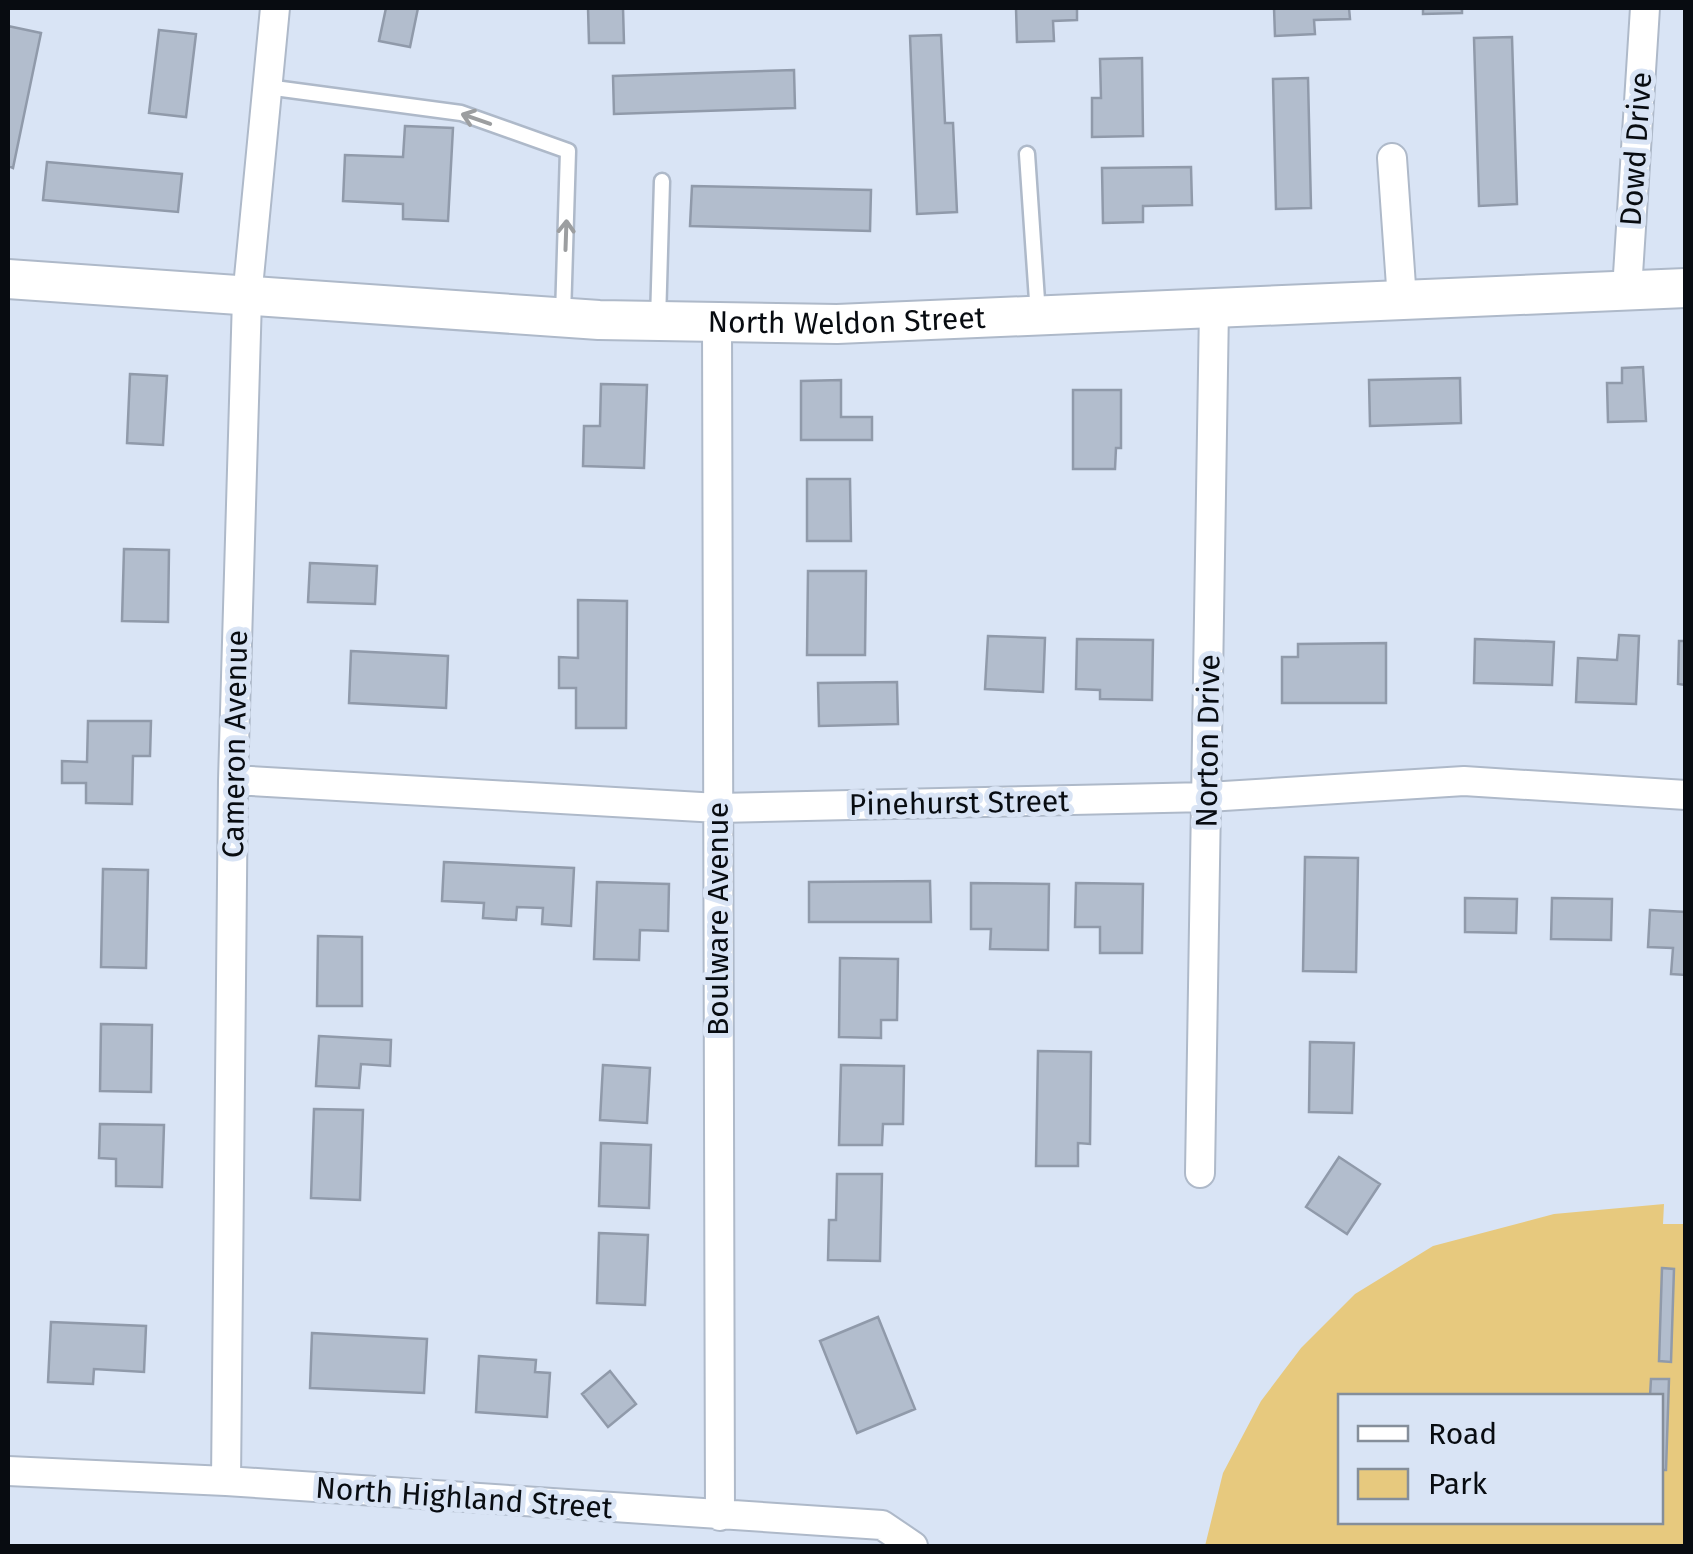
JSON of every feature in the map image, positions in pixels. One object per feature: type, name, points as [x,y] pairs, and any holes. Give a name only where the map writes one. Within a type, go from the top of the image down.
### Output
[{"type":"street","name":"Cameron Avenue","points":[[226,1481],[233,780],[247,298],[275,8]]},
{"type":"street","name":"Dowd Drive","points":[[1627,290],[1646,8]]},
{"type":"street","points":[[1392,158],[1402,300]]},
{"type":"street","name":"North Weldon Street","points":[[8,280],[563,318],[838,324],[1686,288]]},
{"type":"street","name":"Norton Drive","points":[[1200,1173],[1214,308]]},
{"type":"street","name":"Boulware Avenue","points":[[717,322],[720,1516]]},
{"type":"street","name":"Pinehurst Street","points":[[233,780],[718,808],[1208,797],[1464,781],[1686,795]]},
{"type":"street","name":"North Highland Street","points":[[8,1471],[226,1481],[882,1525],[913,1546]]},
{"type":"lane","points":[[267,87],[461,113],[568,151],[563,318]]},
{"type":"lane","points":[[1027,154],[1038,316]]},
{"type":"lane","points":[[658,321],[662,181]]},
{"type":"green space","points":[[1664,1204],[1663,1224],[1685,1224],[1685,1546],[1205,1546],[1223,1473],[1261,1401],[1301,1348],[1355,1294],[1433,1246],[1554,1214]]},
{"type":"building","points":[[386,8],[418,8],[410,47],[379,41]]},
{"type":"building","points":[[588,8],[623,8],[624,43],[589,43]]},
{"type":"building","points":[[1016,8],[1077,8],[1077,20],[1053,21],[1054,41],[1017,42]]},
{"type":"building","points":[[1274,8],[1349,8],[1350,19],[1314,20],[1315,34],[1275,36]]},
{"type":"building","points":[[1423,8],[1462,8],[1462,13],[1423,14]]},
{"type":"building","points":[[8,26],[41,33],[13,168],[8,166]]},
{"type":"building","points":[[159,30],[196,34],[186,117],[149,113]]},
{"type":"building","points":[[941,35],[945,123],[953,123],[957,212],[917,214],[910,36]]},
{"type":"building","points":[[1512,37],[1517,204],[1479,206],[1474,38]]},
{"type":"building","points":[[1142,58],[1143,136],[1092,137],[1092,98],[1101,98],[1100,59]]},
{"type":"building","points":[[794,70],[795,108],[614,114],[613,76]]},
{"type":"building","points":[[1308,78],[1311,208],[1276,209],[1273,79]]},
{"type":"building","points":[[405,126],[453,128],[448,221],[403,219],[403,204],[343,201],[345,155],[403,157]]},
{"type":"building","points":[[47,162],[182,174],[178,212],[43,200]]},
{"type":"building","points":[[1191,167],[1192,205],[1143,206],[1143,222],[1103,223],[1102,168]]},
{"type":"building","points":[[692,186],[871,190],[870,231],[690,226]]},
{"type":"building","points":[[1643,367],[1646,421],[1608,422],[1607,383],[1622,383],[1622,368]]},
{"type":"building","points":[[130,374],[167,376],[163,445],[127,443]]},
{"type":"building","points":[[1460,378],[1461,423],[1370,426],[1369,380]]},
{"type":"building","points":[[841,380],[841,417],[872,417],[872,440],[801,440],[801,381]]},
{"type":"building","points":[[601,384],[647,385],[644,468],[583,466],[584,426],[600,426]]},
{"type":"building","points":[[1073,390],[1121,390],[1121,448],[1116,448],[1115,469],[1073,469]]},
{"type":"building","points":[[807,479],[850,479],[851,541],[807,541]]},
{"type":"building","points":[[124,549],[169,550],[168,622],[122,621]]},
{"type":"building","points":[[310,563],[377,566],[375,604],[308,602]]},
{"type":"building","points":[[808,571],[866,571],[865,655],[807,655]]},
{"type":"building","points":[[578,600],[627,601],[626,728],[576,728],[576,688],[559,688],[559,657],[578,658]]},
{"type":"building","points":[[1619,635],[1639,636],[1636,704],[1576,702],[1578,658],[1617,660]]},
{"type":"building","points":[[988,636],[1045,638],[1043,692],[985,689]]},
{"type":"building","points":[[1077,639],[1153,640],[1152,700],[1100,699],[1100,690],[1076,689]]},
{"type":"building","points":[[1475,639],[1554,642],[1552,685],[1474,683]]},
{"type":"building","points":[[1679,641],[1686,641],[1686,685],[1678,684]]},
{"type":"building","points":[[1386,643],[1386,703],[1282,703],[1282,657],[1298,657],[1298,644]]},
{"type":"building","points":[[351,651],[448,656],[446,708],[349,703]]},
{"type":"building","points":[[897,682],[898,724],[819,726],[818,683]]},
{"type":"building","points":[[88,721],[151,721],[150,756],[133,756],[132,804],[86,803],[86,783],[62,783],[62,761],[87,762]]},
{"type":"building","points":[[1305,857],[1358,858],[1356,972],[1303,971]]},
{"type":"building","points":[[444,862],[574,868],[571,926],[542,924],[543,908],[517,907],[516,920],[483,918],[484,903],[442,901]]},
{"type":"building","points":[[103,869],[148,870],[146,968],[101,967]]},
{"type":"building","points":[[930,881],[931,922],[809,922],[809,882]]},
{"type":"building","points":[[597,882],[669,884],[668,931],[640,930],[639,960],[594,959]]},
{"type":"building","points":[[971,883],[1049,884],[1048,950],[990,949],[991,929],[971,929]]},
{"type":"building","points":[[1076,883],[1143,884],[1142,953],[1100,953],[1100,927],[1075,927]]},
{"type":"building","points":[[1465,898],[1517,899],[1516,933],[1465,932]]},
{"type":"building","points":[[1552,898],[1612,899],[1611,940],[1551,939]]},
{"type":"building","points":[[1650,910],[1686,912],[1686,975],[1671,974],[1673,948],[1648,947]]},
{"type":"building","points":[[318,936],[362,937],[362,1006],[317,1006]]},
{"type":"building","points":[[840,958],[898,959],[897,1020],[881,1020],[881,1038],[839,1037]]},
{"type":"building","points":[[101,1024],[152,1025],[151,1092],[100,1091]]},
{"type":"building","points":[[319,1036],[391,1040],[390,1066],[361,1064],[359,1088],[316,1086]]},
{"type":"building","points":[[1310,1042],[1354,1043],[1352,1113],[1309,1112]]},
{"type":"building","points":[[1038,1051],[1091,1052],[1090,1144],[1078,1143],[1078,1166],[1036,1166]]},
{"type":"building","points":[[603,1065],[650,1068],[647,1123],[600,1120]]},
{"type":"building","points":[[841,1065],[904,1066],[903,1124],[883,1124],[882,1145],[839,1145]]},
{"type":"building","points":[[314,1109],[363,1110],[360,1200],[311,1198]]},
{"type":"building","points":[[100,1124],[164,1125],[162,1187],[116,1186],[116,1159],[99,1158]]},
{"type":"building","points":[[601,1143],[651,1145],[649,1208],[599,1206]]},
{"type":"building","points":[[1339,1157],[1380,1184],[1347,1234],[1306,1207]]},
{"type":"building","points":[[837,1174],[882,1174],[880,1261],[828,1260],[829,1220],[836,1220]]},
{"type":"building","points":[[599,1233],[648,1235],[645,1305],[597,1303]]},
{"type":"building","points":[[1662,1268],[1674,1269],[1671,1362],[1659,1361]]},
{"type":"building","points":[[878,1317],[915,1409],[857,1433],[820,1341]]},
{"type":"building","points":[[51,1322],[146,1326],[144,1372],[94,1369],[93,1384],[48,1382]]},
{"type":"building","points":[[312,1333],[427,1339],[424,1393],[310,1388]]},
{"type":"building","points":[[479,1356],[536,1360],[535,1372],[550,1373],[547,1417],[476,1412]]},
{"type":"building","points":[[610,1371],[636,1404],[608,1427],[582,1394]]},
{"type":"building","points":[[1651,1379],[1669,1379],[1666,1470],[1663,1394],[1650,1394]]}]
